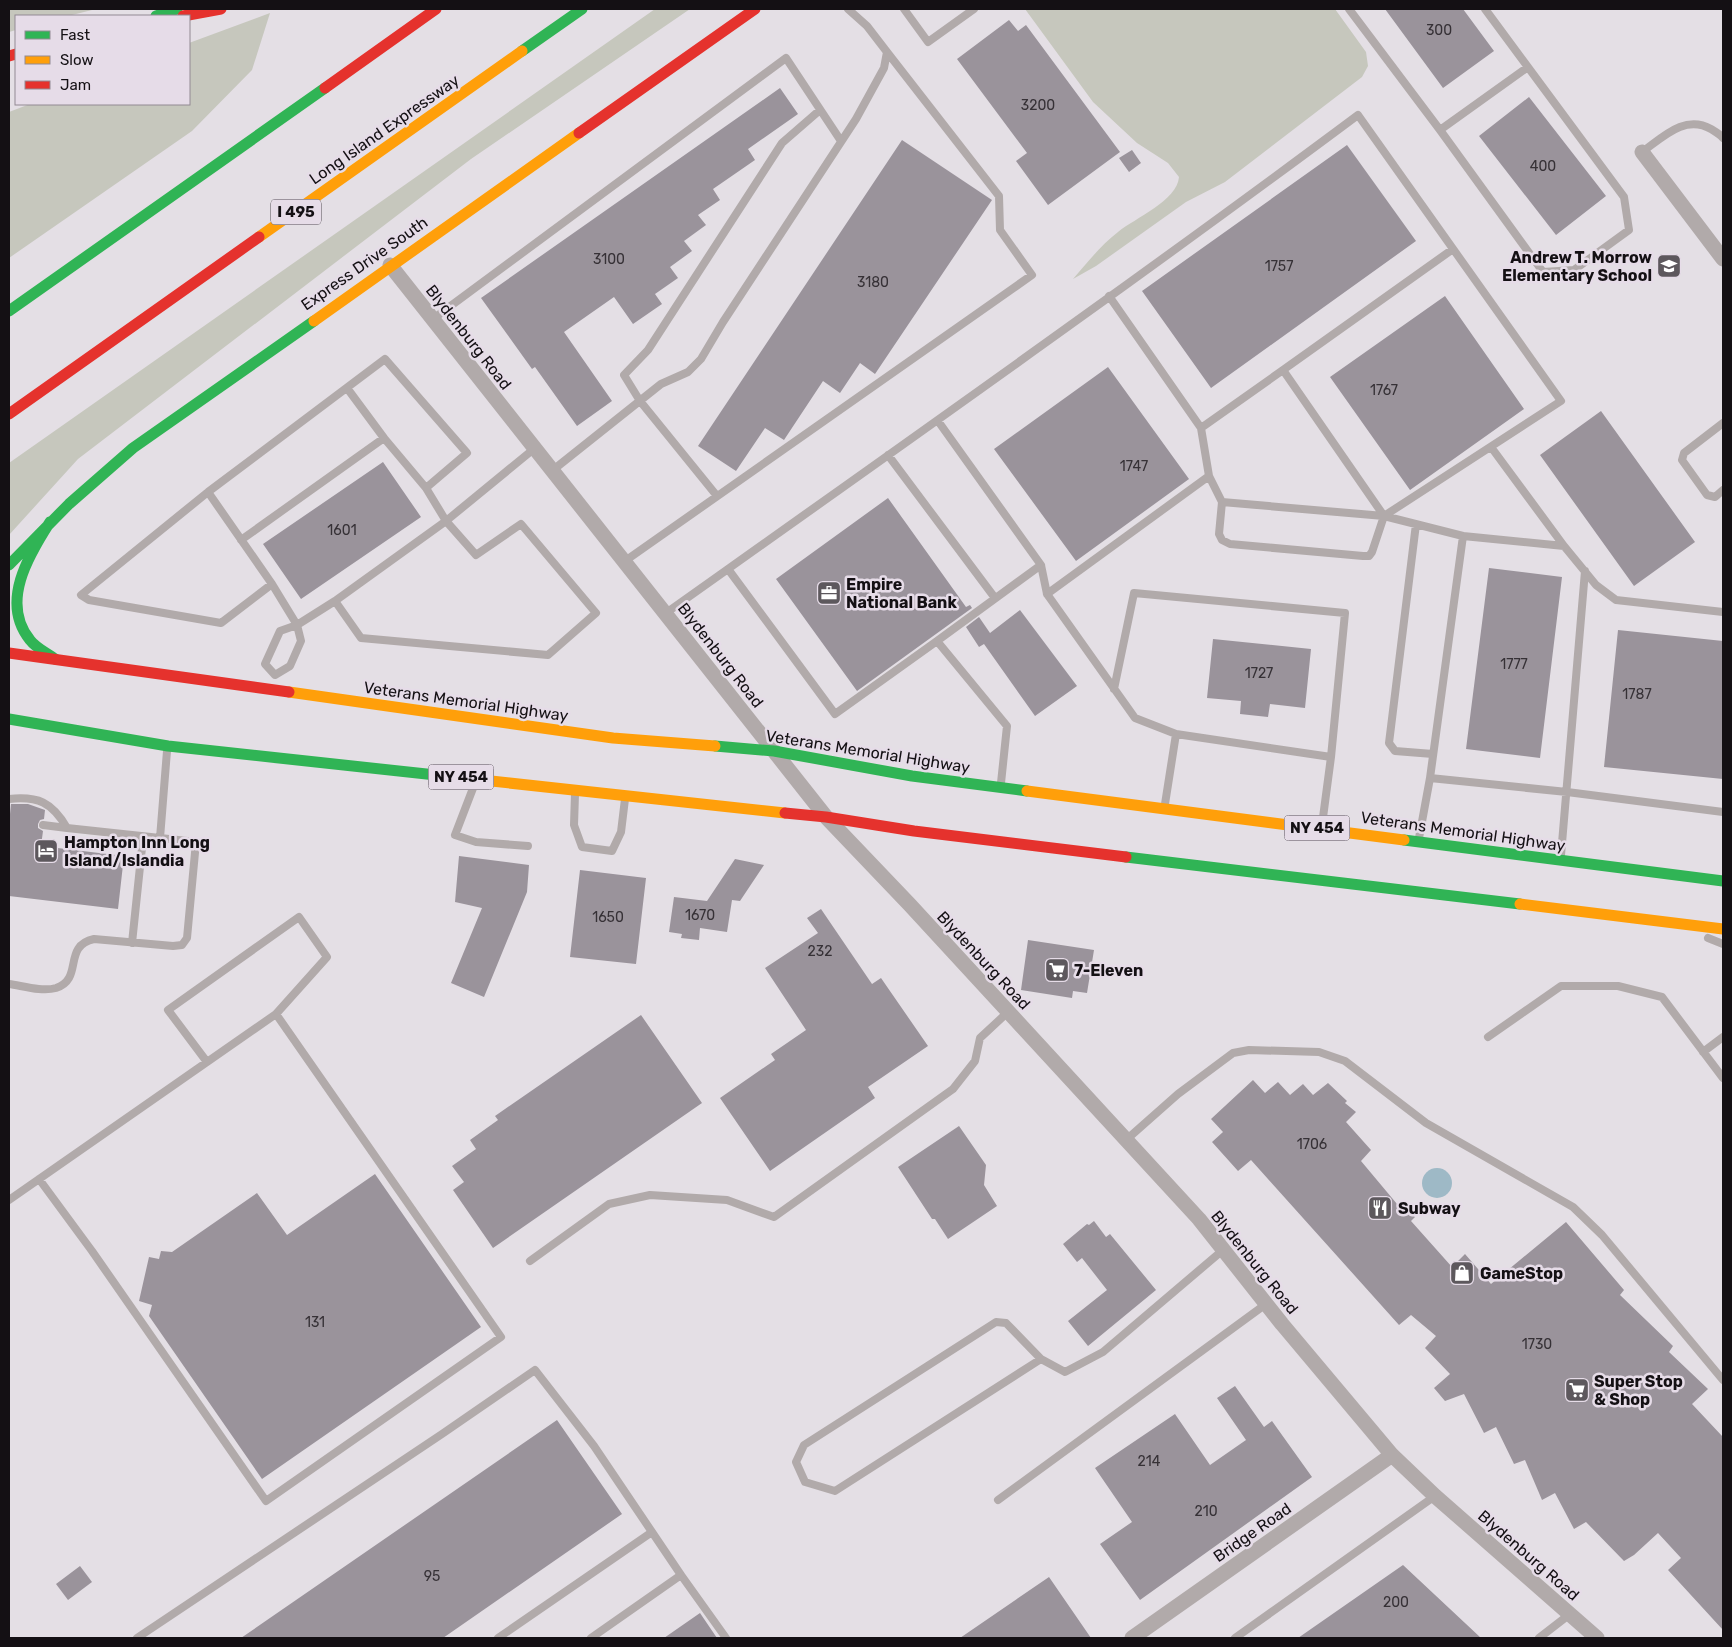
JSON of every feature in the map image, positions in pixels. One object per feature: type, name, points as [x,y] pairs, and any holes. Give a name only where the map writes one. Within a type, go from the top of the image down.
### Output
[{"type":"main road","points":[[159,15],[177,9]]},
{"type":"main road","points":[[188,15],[221,9]]},
{"type":"main road","points":[[9,311],[436,9]]},
{"type":"main road","name":"Long Island Expressway","points":[[9,414],[582,9]]},
{"type":"main road","name":"Express Drive South","points":[[9,565],[50,522],[107,469],[133,448],[755,9]]},
{"type":"main road","points":[[50,522],[18,576],[14,592],[14,609],[19,625],[30,640],[55,659]]},
{"type":"main road","name":"Veterans Memorial Highway","points":[[9,653],[613,738],[774,751],[912,776],[1723,881]]},
{"type":"main road","name":"NY 454","points":[[9,719],[168,746],[826,816],[914,832],[1723,929]]},
{"type":"street","points":[[1642,152],[1723,259]]},
{"type":"street","name":"Blydenburg Road","points":[[390,265],[826,816],[1199,1219],[1266,1304],[1392,1455],[1435,1496],[1597,1638]]},
{"type":"street","name":"Bridge Road","points":[[1132,1638],[1392,1455]]},
{"type":"lane","points":[[625,561],[1032,275],[1000,230],[999,196],[867,26],[848,9]]},
{"type":"lane","points":[[904,9],[928,42],[974,9]]},
{"type":"lane","points":[[1349,9],[1543,272],[1574,270],[1629,230],[1624,197],[1485,9]]},
{"type":"lane","points":[[552,470],[661,384],[688,372],[701,359],[841,141],[884,68],[886,52]]},
{"type":"lane","points":[[433,319],[786,58],[841,141]]},
{"type":"lane","points":[[1440,130],[1528,67]]},
{"type":"lane","points":[[717,496],[640,401],[624,376],[648,350],[782,143],[820,110]]},
{"type":"lane","points":[[666,613],[938,421],[1109,296],[1190,239],[1358,115],[1560,401],[1384,516],[1369,556],[1230,544],[1222,540],[1219,534],[1222,502],[1209,476],[1201,428],[1109,296]]},
{"type":"lane","points":[[1642,152],[1679,126],[1694,123],[1706,126],[1723,138]]},
{"type":"lane","points":[[1201,428],[1453,249]]},
{"type":"lane","points":[[272,584],[221,623],[89,600],[81,595],[208,492],[385,359],[467,453],[426,488]]},
{"type":"lane","points":[[1283,370],[1384,516]]},
{"type":"lane","points":[[335,601],[361,638],[548,655],[596,613],[522,524],[476,555],[446,521],[426,488],[384,438],[346,388]]},
{"type":"lane","points":[[938,421],[1042,565],[1047,594],[1135,718],[1176,734],[1330,757]]},
{"type":"lane","points":[[1723,423],[1684,453],[1682,460],[1707,495],[1715,497],[1723,490]]},
{"type":"lane","points":[[241,540],[384,438]]},
{"type":"lane","points":[[1491,447],[1564,546],[1596,585],[1616,600],[1723,612]]},
{"type":"lane","points":[[275,675],[265,664],[280,631],[296,625],[335,601],[446,521],[535,448]]},
{"type":"lane","points":[[888,455],[996,598]]},
{"type":"lane","points":[[1047,594],[1209,476]]},
{"type":"lane","points":[[208,492],[272,584],[296,625],[301,641],[290,666],[275,675],[272,690]]},
{"type":"lane","points":[[1222,502],[1384,516],[1463,536],[1564,546]]},
{"type":"lane","points":[[1416,524],[1389,743],[1395,750],[1433,754]]},
{"type":"lane","points":[[1418,842],[1430,778],[1463,536]]},
{"type":"lane","points":[[728,568],[836,714],[1042,565]]},
{"type":"lane","points":[[1561,861],[1585,571]]},
{"type":"lane","points":[[1114,690],[1134,593],[1345,613],[1322,829]]},
{"type":"lane","points":[[937,641],[1007,726],[1000,787]]},
{"type":"lane","points":[[1164,808],[1176,734]]},
{"type":"lane","points":[[160,838],[168,746]]},
{"type":"lane","points":[[477,778],[455,835],[476,842],[528,846]]},
{"type":"lane","points":[[1430,778],[1567,792],[1723,812]]},
{"type":"lane","points":[[575,790],[574,825],[582,847],[612,851],[621,832],[625,795]]},
{"type":"lane","points":[[9,798],[30,798],[48,804],[60,815],[67,828]]},
{"type":"lane","points":[[9,984],[45,989],[56,988],[66,983],[73,971],[76,951],[86,941],[94,939],[173,946],[182,945],[187,938],[196,842],[144,838],[43,825]]},
{"type":"lane","points":[[132,943],[144,838]]},
{"type":"lane","points":[[9,1200],[276,1014],[327,957],[299,917],[168,1010],[207,1062]]},
{"type":"lane","points":[[1667,922],[1723,944]]},
{"type":"lane","points":[[1488,1037],[1561,986],[1618,986],[1662,997],[1723,1078]]},
{"type":"lane","points":[[530,1261],[609,1204],[650,1195],[727,1200],[774,1217],[953,1089],[975,1061],[980,1038],[1008,1012]]},
{"type":"lane","points":[[39,1179],[92,1251],[266,1501],[501,1337],[276,1014]]},
{"type":"lane","points":[[1703,1052],[1723,1037]]},
{"type":"lane","points":[[1126,1140],[1178,1094],[1233,1053],[1249,1050],[1319,1052],[1345,1061],[1426,1123],[1573,1207],[1602,1235],[1723,1380]]},
{"type":"lane","points":[[1041,1359],[835,1491],[805,1482],[796,1462],[804,1445],[996,1322],[1006,1323],[1041,1359],[1065,1372],[1103,1352],[1223,1250]]},
{"type":"lane","points":[[998,1500],[1266,1304]]},
{"type":"lane","points":[[137,1638],[535,1370],[594,1446],[726,1638]]},
{"type":"lane","points":[[1235,1638],[1435,1496]]},
{"type":"lane","points":[[498,1638],[652,1532]]},
{"type":"lane","points":[[591,1638],[681,1575]]},
{"type":"lane","points":[[1540,1638],[1570,1614]]},
{"type":"shaded area","points":[[9,9],[96,9],[72,15],[15,15],[15,30],[9,32]]},
{"type":"shaded area","points":[[655,9],[690,9],[471,159],[78,459],[9,535],[9,463]]},
{"type":"shaded area","points":[[1025,9],[1335,9],[1366,52],[1368,66],[1362,77],[1225,182],[1186,202],[1096,266],[1073,279],[1094,254],[1112,237],[1171,194],[1177,186],[1179,177],[1168,163],[1137,143],[1093,102]]},
{"type":"shaded area","points":[[270,13],[252,70],[192,131],[9,258],[9,112],[27,105],[190,105],[190,43]]},
{"type":"water","points":[[1437,1168],[1448,1172],[1452,1183],[1448,1194],[1437,1198],[1426,1194],[1422,1183],[1426,1172]]},
{"type":"building","points":[[1385,9],[1463,9],[1494,51],[1443,88]]},
{"type":"building","points":[[1009,20],[1018,31],[1026,25],[1120,152],[1048,205],[1016,161],[1027,153],[957,59]]},
{"type":"building","points":[[780,88],[798,114],[748,149],[755,160],[713,189],[720,200],[698,215],[706,225],[684,241],[692,251],[670,267],[678,278],[655,294],[662,304],[633,324],[614,297],[564,332],[612,401],[577,426],[535,367],[532,369],[481,298]]},
{"type":"building","points":[[1529,97],[1606,196],[1556,235],[1479,136]]},
{"type":"building","points":[[902,140],[992,200],[875,374],[860,363],[840,393],[823,381],[784,440],[765,428],[736,471],[698,446]]},
{"type":"building","points":[[1347,145],[1416,241],[1211,388],[1142,291]]},
{"type":"building","points":[[1132,150],[1141,163],[1129,172],[1119,158]]},
{"type":"building","points":[[1445,296],[1524,409],[1410,490],[1330,377]]},
{"type":"building","points":[[1108,367],[1189,479],[1076,561],[994,449]]},
{"type":"building","points":[[1601,411],[1695,542],[1634,586],[1540,455]]},
{"type":"building","points":[[383,462],[421,517],[301,599],[263,544]]},
{"type":"building","name":"Empire National Bank","points":[[888,498],[966,607],[970,605],[972,608],[857,691],[776,579]]},
{"type":"building","points":[[1489,568],[1562,577],[1540,758],[1466,749]]},
{"type":"building","points":[[1020,610],[1077,686],[1035,716],[984,644],[979,647],[966,627],[979,617],[990,633]]},
{"type":"building","points":[[1618,630],[1723,641],[1723,779],[1604,767]]},
{"type":"building","points":[[1213,639],[1311,649],[1305,708],[1270,704],[1268,717],[1240,714],[1241,701],[1207,698]]},
{"type":"building","name":"Hampton Inn Long Island/Islandia","points":[[11,804],[28,804],[45,810],[44,819],[40,820],[38,824],[38,828],[43,831],[41,846],[124,856],[118,909],[9,896],[9,824]]},
{"type":"building","points":[[459,856],[529,865],[527,892],[484,997],[451,983],[482,908],[455,902]]},
{"type":"building","points":[[735,859],[764,865],[740,901],[732,900],[727,932],[700,928],[699,940],[681,938],[682,934],[669,932],[674,897],[707,901]]},
{"type":"building","points":[[580,870],[646,878],[636,964],[570,957]]},
{"type":"building","points":[[821,909],[872,984],[881,978],[928,1046],[868,1087],[875,1098],[770,1171],[720,1098],[775,1060],[771,1054],[806,1030],[765,968],[818,933],[807,918]]},
{"type":"building","name":"7-Eleven","points":[[1028,940],[1094,950],[1087,993],[1073,991],[1072,998],[1021,990]]},
{"type":"building","points":[[641,1015],[702,1103],[493,1248],[453,1190],[464,1182],[452,1166],[476,1149],[470,1140],[498,1120],[495,1116]]},
{"type":"building","points":[[1253,1080],[1265,1093],[1278,1082],[1290,1095],[1303,1084],[1313,1095],[1328,1083],[1347,1101],[1345,1103],[1356,1112],[1346,1122],[1371,1150],[1361,1161],[1397,1204],[1400,1201],[1415,1217],[1411,1221],[1452,1267],[1465,1254],[1491,1284],[1566,1222],[1624,1290],[1620,1295],[1673,1346],[1669,1352],[1708,1389],[1692,1404],[1723,1437],[1723,1630],[1668,1570],[1681,1558],[1658,1533],[1634,1555],[1624,1561],[1586,1522],[1574,1529],[1555,1493],[1542,1500],[1525,1460],[1514,1464],[1496,1427],[1484,1433],[1464,1394],[1445,1401],[1434,1388],[1450,1374],[1425,1348],[1436,1336],[1411,1315],[1399,1325],[1251,1160],[1238,1171],[1212,1142],[1223,1132],[1211,1119]]},
{"type":"building","points":[[959,1126],[986,1165],[984,1185],[997,1206],[948,1239],[935,1219],[932,1219],[898,1167]]},
{"type":"building","points":[[375,1174],[481,1327],[262,1479],[149,1316],[152,1305],[139,1301],[149,1257],[159,1259],[161,1251],[172,1252],[257,1193],[287,1235]]},
{"type":"building","points":[[1094,1221],[1106,1237],[1110,1234],[1156,1290],[1088,1346],[1068,1321],[1107,1290],[1082,1258],[1077,1262],[1063,1244],[1087,1224],[1089,1225]]},
{"type":"building","points":[[1235,1386],[1264,1427],[1272,1421],[1312,1477],[1140,1600],[1100,1544],[1132,1522],[1095,1468],[1175,1414],[1210,1465],[1246,1440],[1217,1398]]},
{"type":"building","points":[[557,1420],[622,1514],[443,1638],[241,1638]]},
{"type":"building","points":[[1403,1565],[1481,1638],[1298,1638]]},
{"type":"building","points":[[80,1566],[92,1582],[68,1600],[56,1584]]},
{"type":"building","points":[[1049,1577],[1091,1638],[960,1638]]},
{"type":"building","points":[[700,1613],[717,1638],[664,1638]]},
{"type":"traffic: fast","points":[[159,15],[177,9]]},
{"type":"traffic: fast","points":[[522,51],[582,9]]},
{"type":"traffic: fast","points":[[9,311],[325,88]]},
{"type":"traffic: fast","points":[[9,565],[69,504],[133,448],[314,321]]},
{"type":"traffic: fast","points":[[50,522],[33,550],[20,580],[17,595],[17,611],[21,626],[32,643],[55,659]]},
{"type":"traffic: fast","points":[[9,719],[168,746],[445,776]]},
{"type":"traffic: fast","points":[[715,746],[774,751],[912,776],[1027,791]]},
{"type":"traffic: fast","points":[[1404,840],[1723,881]]},
{"type":"traffic: fast","points":[[1126,857],[1520,904]]},
{"type":"traffic: slow","points":[[259,237],[522,51]]},
{"type":"traffic: slow","points":[[314,321],[579,133]]},
{"type":"traffic: slow","points":[[289,692],[613,738],[715,746]]},
{"type":"traffic: slow","points":[[445,776],[785,813]]},
{"type":"traffic: slow","points":[[1027,791],[1404,840]]},
{"type":"traffic: slow","points":[[1520,904],[1723,929]]},
{"type":"traffic: jam","points":[[188,15],[221,9]]},
{"type":"traffic: jam","points":[[325,88],[436,9]]},
{"type":"traffic: jam","points":[[579,133],[755,9]]},
{"type":"traffic: jam","points":[[9,56],[15,54]]},
{"type":"traffic: jam","points":[[9,414],[259,237]]},
{"type":"traffic: jam","points":[[9,653],[289,692]]},
{"type":"traffic: jam","points":[[785,813],[1126,857]]},
{"type":"place","name":"Andrew T. Morrow Elementary School","points":[[1669,266]]},
{"type":"place","name":"Empire National Bank","points":[[829,593]]},
{"type":"place","name":"Hampton Inn Long Island/Islandia","points":[[46,851]]},
{"type":"place","name":"7-Eleven","points":[[1057,970]]},
{"type":"place","name":"Subway","points":[[1380,1208]]},
{"type":"place","name":"GameStop","points":[[1462,1273]]},
{"type":"place","name":"Super Stop & Shop","points":[[1577,1390]]}]
